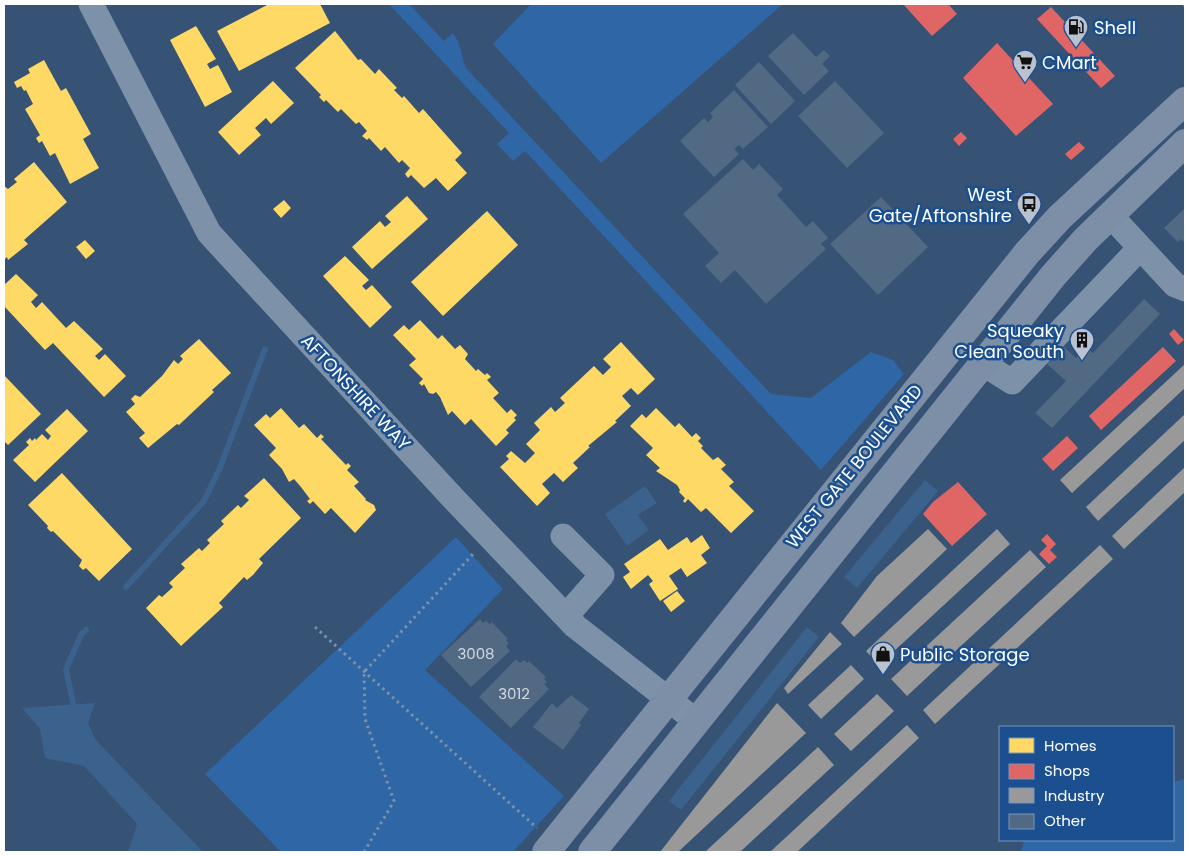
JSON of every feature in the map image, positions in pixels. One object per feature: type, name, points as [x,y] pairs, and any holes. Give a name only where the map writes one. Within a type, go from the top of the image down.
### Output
[{"type":"main road","name":"WEST GATE BOULEVARD","points":[[544,843],[667,700],[931,371],[1042,237],[1185,101]]},
{"type":"main road","name":"WEST GATE BOULEVARD","points":[[592,852],[959,391],[1053,276],[1185,143]]},
{"type":"main road","points":[[931,371],[959,391]]},
{"type":"street","name":"AFTONSHIRE WAY","points":[[91,4],[209,233],[446,490],[566,616],[696,722]]},
{"type":"street","points":[[1111,216],[1175,285],[1185,289]]},
{"type":"street","points":[[982,363],[1012,382],[1140,248]]},
{"type":"street","points":[[563,536],[602,575],[566,616]]},
{"type":"path","points":[[364,852],[394,801],[365,720],[364,672],[474,553]]},
{"type":"path","points":[[314,627],[544,843]]},
{"type":"shaded area","points":[[389,4],[409,4],[444,41],[453,33],[466,68],[771,394],[811,398],[871,352],[893,360],[904,374],[821,470],[525,151],[513,161],[497,144],[509,133]]},
{"type":"shaded area","points":[[531,4],[783,4],[601,163],[493,44]]},
{"type":"shaded area","points":[[925,480],[938,491],[857,588],[844,577]]},
{"type":"shaded area","points":[[645,486],[657,503],[638,515],[649,530],[627,546],[605,514]]},
{"type":"shaded area","points":[[456,537],[503,589],[425,670],[564,796],[513,852],[281,852],[205,774]]},
{"type":"shaded area","points":[[807,627],[819,637],[681,810],[669,801]]},
{"type":"shaded area","points":[[95,703],[88,723],[95,739],[203,852],[128,852],[137,824],[84,766],[45,758],[40,729],[22,708]]},
{"type":"shaded area","points":[[1185,779],[1185,852],[1021,852],[1024,841],[1174,841],[1174,782]]},
{"type":"building: Homes","points":[[269,4],[320,4],[330,23],[239,71],[217,31]]},
{"type":"building: Homes","points":[[196,26],[216,59],[207,64],[210,69],[218,65],[232,92],[205,107],[170,40]]},
{"type":"building: Homes","points":[[335,31],[358,60],[361,59],[375,74],[379,69],[397,88],[394,90],[402,98],[404,96],[419,113],[423,109],[462,153],[455,160],[467,173],[448,191],[436,178],[424,188],[411,175],[408,178],[405,174],[410,168],[402,160],[399,163],[385,147],[381,151],[369,138],[367,140],[362,136],[367,131],[359,122],[356,124],[341,109],[338,112],[326,100],[324,102],[319,97],[321,95],[295,68]]},
{"type":"building: Homes","points":[[44,60],[61,91],[66,88],[91,134],[83,139],[99,168],[70,184],[55,153],[50,156],[42,141],[39,143],[36,138],[40,135],[25,109],[33,104],[26,90],[24,91],[21,86],[17,88],[14,82],[30,73],[28,69]]},
{"type":"building: Homes","points":[[273,81],[294,103],[271,124],[266,118],[255,128],[261,135],[239,155],[218,132]]},
{"type":"building: Homes","points":[[34,162],[67,202],[24,240],[28,244],[8,260],[7,257],[4,260],[4,186],[8,189],[17,182],[14,179]]},
{"type":"building: Homes","points":[[407,196],[428,219],[372,269],[352,247],[380,221],[385,227],[391,222],[385,216]]},
{"type":"building: Homes","points":[[284,200],[291,208],[281,218],[273,209]]},
{"type":"building: Homes","points":[[487,211],[518,245],[443,316],[411,282]]},
{"type":"building: Homes","points":[[85,240],[95,251],[86,259],[76,247]]},
{"type":"building: Homes","points":[[345,256],[369,280],[362,286],[366,290],[372,285],[392,307],[370,328],[323,276]]},
{"type":"building: Homes","points":[[16,274],[38,295],[31,302],[36,308],[42,302],[66,328],[74,321],[103,349],[95,356],[99,360],[105,354],[126,376],[104,397],[53,343],[45,350],[4,306],[4,285]]},
{"type":"building: Homes","points":[[420,320],[438,339],[442,335],[455,349],[460,345],[468,354],[465,359],[476,371],[478,369],[491,377],[487,380],[499,393],[493,398],[507,413],[511,409],[517,415],[514,418],[516,420],[506,430],[509,433],[496,446],[471,419],[465,425],[452,411],[448,415],[436,392],[433,394],[429,393],[424,384],[422,386],[419,383],[423,379],[409,365],[416,359],[393,335],[404,325],[409,330]]},
{"type":"building: Homes","points":[[199,339],[231,373],[179,425],[177,424],[148,448],[139,438],[145,433],[126,412],[135,404],[131,399],[135,395],[140,397],[162,376],[174,360],[178,364],[183,359],[180,356]]},
{"type":"building: Homes","points":[[621,342],[655,379],[638,395],[631,388],[622,396],[631,406],[615,421],[617,422],[588,446],[590,447],[573,463],[578,468],[563,482],[554,473],[542,484],[550,493],[537,506],[500,467],[509,459],[506,456],[511,451],[525,463],[535,453],[526,444],[540,430],[534,423],[551,407],[555,412],[565,403],[560,398],[594,366],[603,375],[611,367],[603,359]]},
{"type":"building: Homes","points":[[4,375],[41,414],[8,445],[4,441]]},
{"type":"building: Homes","points":[[281,408],[299,428],[304,424],[317,438],[321,434],[324,437],[321,439],[346,465],[348,463],[351,466],[347,470],[359,482],[354,486],[365,500],[374,505],[376,510],[355,533],[331,508],[325,514],[313,501],[310,504],[307,501],[310,499],[301,487],[294,479],[289,482],[282,469],[269,455],[276,448],[254,425],[266,414],[270,418]]},
{"type":"building: Homes","points":[[656,408],[675,427],[679,423],[692,437],[696,433],[701,438],[698,441],[703,446],[701,448],[713,460],[718,457],[726,465],[721,469],[734,482],[729,486],[754,511],[731,533],[706,508],[701,512],[688,499],[685,503],[683,501],[685,498],[679,492],[680,490],[677,485],[656,471],[660,468],[646,455],[653,448],[630,426],[642,414],[646,418]]},
{"type":"building: Homes","points":[[67,409],[88,431],[35,482],[13,460],[29,445],[26,442],[30,438],[32,441],[35,438],[36,440],[42,434],[48,440],[51,436],[45,430]]},
{"type":"building: Homes","points":[[62,473],[132,549],[99,581],[86,568],[83,570],[79,566],[82,560],[53,531],[51,532],[47,528],[48,526],[28,505]]},
{"type":"building: Homes","points":[[264,478],[301,518],[259,559],[263,563],[253,575],[247,580],[244,577],[219,603],[223,607],[181,646],[146,608],[159,595],[162,597],[173,587],[169,583],[185,568],[181,564],[199,548],[202,551],[210,543],[207,540],[224,524],[221,521],[238,505],[241,508],[249,500],[244,496]]},
{"type":"building: Homes","points":[[702,535],[710,548],[701,555],[707,563],[687,577],[681,568],[669,576],[678,589],[660,601],[649,584],[653,581],[648,575],[631,589],[623,577],[630,572],[624,564],[660,539],[668,550],[687,537],[691,543]]},
{"type":"building: Homes","points":[[677,591],[685,601],[671,612],[663,601]]},
{"type":"building: Shops","points":[[903,4],[950,4],[957,14],[932,36]]},
{"type":"building: Shops","name":"Shell","points":[[1051,7],[1115,76],[1101,88],[1037,19]]},
{"type":"building: Shops","points":[[997,43],[1053,104],[1016,136],[963,78]]},
{"type":"building: Shops","points":[[961,132],[967,138],[959,146],[953,139]]},
{"type":"building: Shops","points":[[1079,142],[1085,148],[1071,160],[1065,154]]},
{"type":"building: Shops","points":[[1174,329],[1184,340],[1178,345],[1169,334]]},
{"type":"building: Shops","points":[[1163,347],[1176,361],[1101,430],[1089,416]]},
{"type":"building: Shops","points":[[1067,436],[1078,448],[1053,471],[1042,459]]},
{"type":"building: Shops","points":[[958,482],[987,514],[952,546],[923,514],[933,502]]},
{"type":"building: Shops","points":[[1047,534],[1056,544],[1050,550],[1057,557],[1049,564],[1039,554],[1047,546],[1041,540]]},
{"type":"building: Industry","points":[[1185,364],[1185,388],[1072,493],[1060,480]]},
{"type":"building: Industry","points":[[1185,414],[1185,440],[1098,521],[1086,507]]},
{"type":"building: Industry","points":[[1185,467],[1185,492],[1124,549],[1112,536]]},
{"type":"building: Industry","points":[[928,529],[947,549],[854,637],[841,623],[877,576]]},
{"type":"building: Industry","points":[[997,529],[1010,544],[879,665],[866,651]]},
{"type":"building: Industry","points":[[1100,545],[1113,559],[935,724],[923,710]]},
{"type":"building: Industry","points":[[1030,550],[1046,567],[907,696],[891,679]]},
{"type":"building: Industry","points":[[830,632],[842,644],[788,694],[784,688]]},
{"type":"building: Industry","points":[[851,665],[864,679],[821,719],[808,705]]},
{"type":"building: Industry","points":[[877,694],[894,711],[851,751],[834,734]]},
{"type":"building: Industry","points":[[777,703],[806,733],[678,852],[660,852]]},
{"type":"building: Industry","points":[[907,725],[919,738],[797,852],[770,852]]},
{"type":"building: Industry","points":[[818,747],[834,765],[740,852],[705,852]]},
{"type":"building: Other","points":[[793,33],[816,57],[824,50],[830,56],[822,64],[829,71],[804,95],[768,56]]},
{"type":"building: Other","points":[[759,62],[795,101],[771,124],[735,85]]},
{"type":"building: Other","points":[[835,81],[884,133],[847,168],[798,116]]},
{"type":"building: Other","points":[[734,90],[768,127],[743,149],[739,145],[734,149],[739,154],[714,177],[680,141],[704,118],[708,122],[713,117],[710,113]]},
{"type":"building: Other","points":[[743,159],[753,170],[759,164],[783,189],[777,195],[806,227],[813,221],[828,238],[821,244],[826,249],[766,304],[735,270],[721,283],[705,266],[719,253],[683,214]]},
{"type":"building: Other","points":[[881,197],[928,247],[878,295],[830,244]]},
{"type":"building: Other","points":[[1185,208],[1185,243],[1181,239],[1178,242],[1164,228]]},
{"type":"building: Other","name":"Squeaky Clean South","points":[[1144,299],[1160,314],[1052,428],[1035,413],[1066,381],[1047,364],[1064,347],[1076,358],[1087,347],[1093,353]]},
{"type":"building: Other","points":[[480,619],[483,623],[486,621],[490,624],[492,622],[508,639],[506,640],[509,643],[506,646],[510,651],[471,687],[441,655]]},
{"type":"building: Other","points":[[516,659],[520,663],[524,660],[527,663],[529,661],[546,677],[544,679],[547,682],[544,684],[549,689],[511,728],[479,697]]},
{"type":"building: Other","points":[[571,695],[589,709],[579,723],[581,725],[563,750],[533,727],[552,703],[557,708]]},
{"type":"waterway","points":[[126,587],[204,501],[219,470],[265,349]]},
{"type":"waterway","points":[[75,712],[66,669],[81,635],[86,630]]},
{"type":"place","name":"Shell","points":[[1076,48]]},
{"type":"place","name":"CMart","points":[[1025,83]]},
{"type":"place","name":"West Gate/Aftonshire","points":[[1029,225]]},
{"type":"place","name":"Squeaky Clean South","points":[[1082,361]]},
{"type":"place","name":"Public Storage","points":[[883,675]]}]
